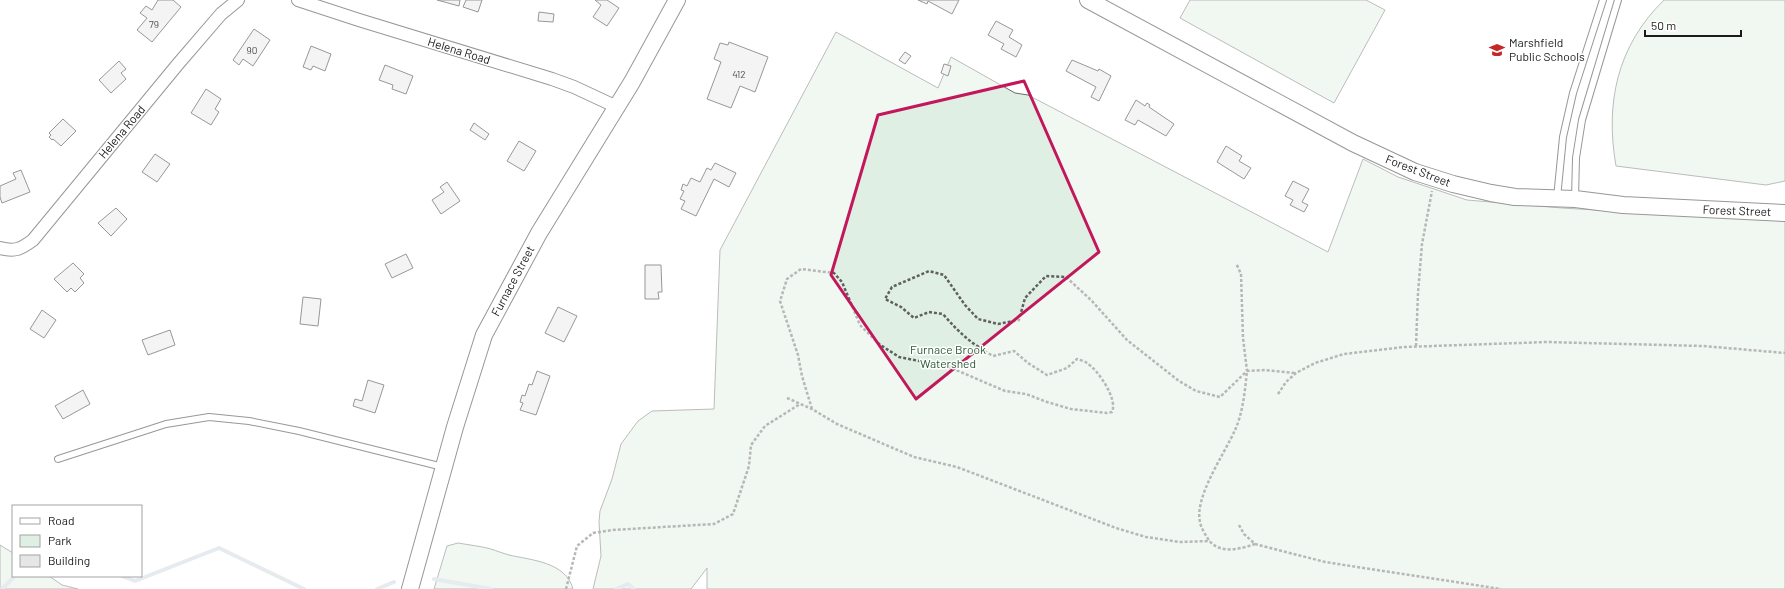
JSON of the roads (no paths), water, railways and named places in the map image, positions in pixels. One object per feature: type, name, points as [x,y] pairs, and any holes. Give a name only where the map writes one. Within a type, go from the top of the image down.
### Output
[{"type":"street","name":"Helena Road","points":[[0,248],[15,251],[22,248],[37,236],[178,64],[221,14],[238,0]]},
{"type":"street","name":"Helena Road","points":[[298,0],[552,79],[574,87],[617,107]]},
{"type":"street","name":"Furnace Street","points":[[410,589],[443,467],[476,358],[494,315],[551,212],[617,107],[647,56],[677,0]]},
{"type":"street","name":"Forest Street","points":[[1088,0],[1353,143],[1434,179],[1491,193],[1515,196],[1575,199],[1622,206],[1785,213]]},
{"type":"lane","points":[[1556,198],[1563,137],[1573,93],[1603,0]]},
{"type":"lane","points":[[1575,199],[1576,158],[1582,120],[1618,0]]},
{"type":"lane","points":[[58,459],[166,424],[209,417],[249,421],[299,431],[443,467]]},
{"type":"waterway","points":[[125,577],[135,581],[219,548],[304,589]]},
{"type":"waterway","points":[[2,589],[14,577]]},
{"type":"waterway","points":[[434,579],[491,589]]},
{"type":"waterway","points":[[377,589],[394,582]]},
{"type":"waterway","points":[[616,589],[628,584],[634,589]]},
{"type":"place","name":"Marshfield Public Schools","points":[[1497,50]]},
{"type":"park label","name":"Furnace Brook Watershed","points":[[948,357]]}]
